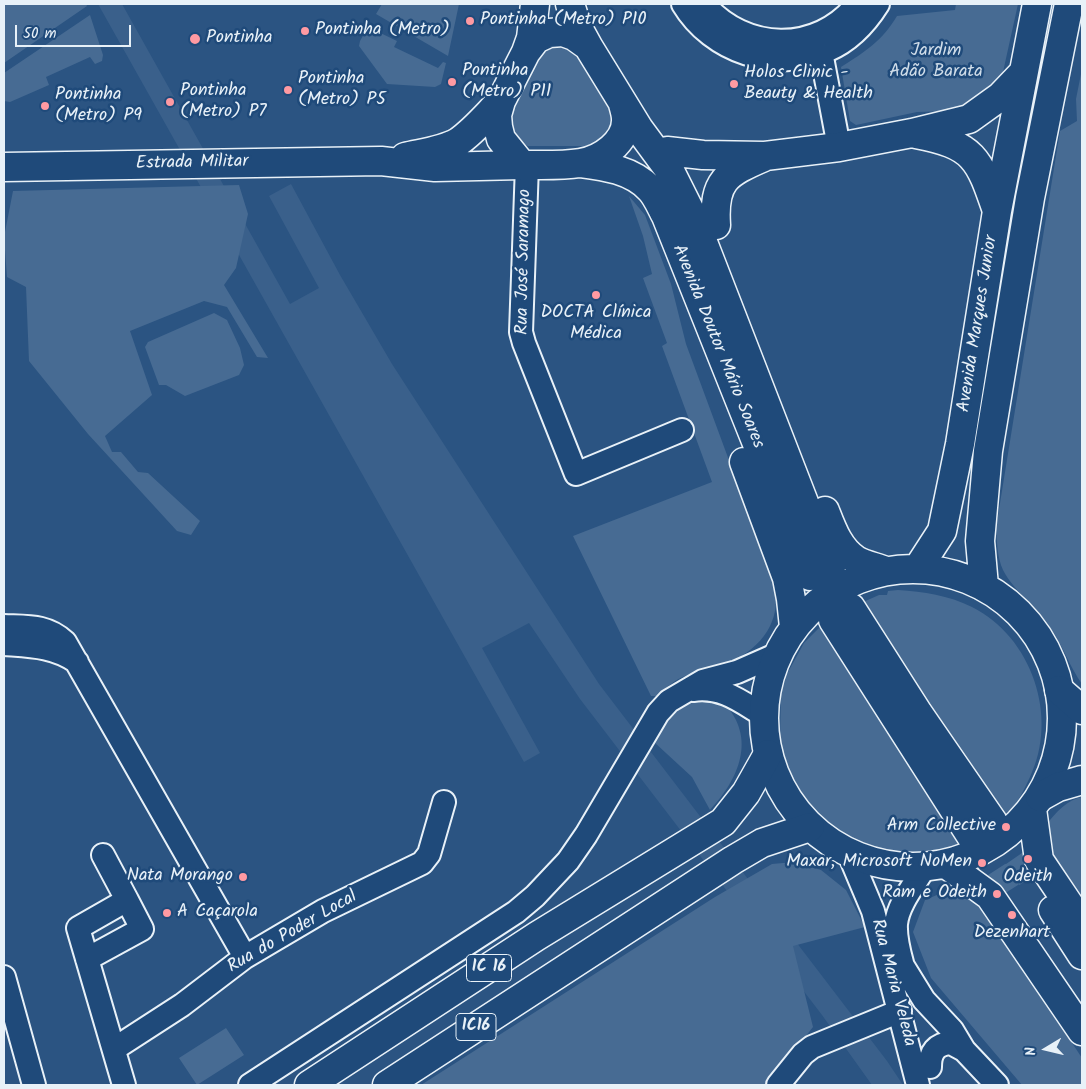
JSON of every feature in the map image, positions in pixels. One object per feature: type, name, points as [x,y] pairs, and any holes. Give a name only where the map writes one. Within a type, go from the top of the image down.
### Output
[{"type":"main road","points":[[535,4],[531,38],[526,52],[501,101],[497,115],[501,139],[524,165],[581,163],[596,158],[608,151],[622,136],[626,119],[623,104]]},
{"type":"main road","points":[[570,4],[577,26],[623,104],[658,147],[693,181],[716,225],[831,528],[846,552],[857,561],[886,570]]},
{"type":"main road","name":"Avenida Marques Junior","points":[[918,568],[942,531],[960,444],[997,211],[1022,73],[1037,4]]},
{"type":"main road","name":"Avenida Marques Junior","points":[[984,586],[980,541],[988,451],[1039,152],[1069,4]]},
{"type":"main road","points":[[526,52],[536,39],[548,33],[563,32],[574,36],[588,46]]},
{"type":"main road","points":[[658,147],[703,155],[765,156],[839,147],[912,133],[969,119],[1001,96],[1022,73]]},
{"type":"main road","name":"Estrada Militar","points":[[381,161],[436,151],[457,142],[473,130],[501,101]]},
{"type":"main road","points":[[912,133],[938,138],[954,144],[966,152],[981,168],[997,211]]},
{"type":"main road","name":"Avenida Doutor Mário Soares","points":[[581,163],[631,175],[650,188],[658,200],[820,574],[694,219],[658,147]]},
{"type":"main road","points":[[716,225],[716,198],[719,188],[728,176],[741,167],[765,156]]},
{"type":"main road","name":"Estrada Militar","points":[[4,167],[381,161],[435,168],[524,165]]},
{"type":"main road","points":[[671,232],[699,336],[787,578],[794,627]]},
{"type":"main road","points":[[1082,780],[1058,787],[1036,803],[1018,824],[1002,838],[972,855],[936,866],[899,867],[849,854],[829,842],[810,827],[787,798],[777,781],[768,754],[763,715],[768,680],[778,654],[794,627],[808,610],[838,588],[864,576],[886,570],[918,568],[941,571],[963,577],[984,586],[1011,605],[1033,630],[1050,659],[1059,690],[1062,709],[1060,746],[1055,764],[1036,803],[1039,860],[1082,924]]},
{"type":"main road","points":[[842,614],[982,829]]},
{"type":"main road","points":[[1059,690],[1082,710]]},
{"type":"main road","name":"IC 16","points":[[310,1085],[537,936],[723,822],[746,793],[768,754]]},
{"type":"main road","name":"IC16","points":[[387,1085],[762,843],[810,827]]},
{"type":"main road","points":[[936,866],[990,896],[1082,1031]]},
{"type":"main road","points":[[1031,877],[1082,955]]},
{"type":"main road","points":[[1007,892],[1082,1000]]},
{"type":"street","points":[[683,4],[699,26],[710,36],[734,50],[767,58],[785,59],[812,56],[817,44],[857,4]]},
{"type":"street","points":[[704,4],[723,22],[751,37],[771,41],[817,44],[843,41],[858,29],[878,4]]},
{"type":"street","points":[[817,44],[839,147]]},
{"type":"street","name":"Rua José Saramago","points":[[524,165],[521,332],[576,474],[682,430]]},
{"type":"street","points":[[4,626],[49,630],[65,642],[245,957]]},
{"type":"street","points":[[4,644],[46,648],[62,653],[77,662]]},
{"type":"street","points":[[250,1085],[516,912],[535,896],[572,855],[658,713],[669,701],[703,681],[737,672],[778,654]]},
{"type":"street","points":[[682,692],[701,689],[717,690],[734,697],[763,715]]},
{"type":"street","name":"Rua do Poder Local","points":[[114,1049],[182,1005],[245,957],[334,906],[422,864],[429,854],[444,802]]},
{"type":"street","name":"Rua Maria Veleda","points":[[849,854],[873,911],[900,1011],[927,1079]]},
{"type":"street","points":[[87,959],[142,929],[103,855]]},
{"type":"street","name":"Rua Maria Veleda","points":[[927,1079],[898,949],[896,923],[905,901],[936,866]]},
{"type":"street","points":[[124,1085],[78,928],[127,900]]},
{"type":"street","points":[[903,966],[924,1000],[952,1030],[964,1050],[997,1085]]},
{"type":"street","points":[[4,977],[34,1085]]},
{"type":"street","points":[[778,1085],[803,1054],[812,1047],[900,1011]]},
{"type":"street","points":[[927,1079],[930,1057],[933,1050],[938,1046],[951,1043],[964,1050]]},
{"type":"shaded area","points":[[98,4],[122,4],[290,304],[319,288],[269,196],[291,184],[340,275],[392,364],[599,684],[887,1061],[903,1085],[872,1085],[822,1015],[580,699],[529,623],[482,648],[540,753],[524,762]]},
{"type":"green space","points":[[4,4],[86,4],[87,6],[4,63]]},
{"type":"green space","points":[[382,4],[459,4],[448,56],[376,14]]},
{"type":"green space","name":"Jardim Adão Barata","points":[[956,4],[1018,4],[1003,72],[997,83],[968,105],[951,111],[917,112],[856,125],[850,121],[841,67],[872,45],[897,16],[955,10]]},
{"type":"green space","points":[[90,15],[103,55],[102,61],[95,64],[90,57],[46,77],[49,85],[10,102],[4,101],[4,73]]},
{"type":"green space","points":[[368,27],[397,41],[394,47],[438,68],[443,62],[446,63],[441,84],[435,87],[387,84],[359,46]]},
{"type":"green space","points":[[558,45],[578,52],[613,108],[613,124],[606,137],[586,146],[528,146],[515,139],[507,112],[509,105],[544,50]]},
{"type":"green space","points":[[1082,69],[1082,684],[1047,622],[1013,586],[1003,570],[998,554],[996,528],[1060,131],[1077,121],[1076,99]]},
{"type":"green space","points":[[239,185],[248,214],[236,268],[224,285],[268,358],[257,357],[227,307],[204,301],[130,331],[152,395],[105,436],[112,452],[121,452],[138,472],[148,473],[200,521],[191,535],[177,531],[88,434],[29,361],[26,287],[7,277],[4,237],[13,191]]},
{"type":"green space","points":[[629,196],[645,215],[671,284],[686,344],[774,582],[776,594],[774,617],[770,627],[756,645],[730,662],[681,678],[656,696],[651,696],[573,536],[712,482],[662,346],[667,343],[643,278],[652,274],[643,236]]},
{"type":"green space","points":[[214,313],[227,320],[240,348],[244,365],[239,375],[185,396],[166,385],[159,385],[145,347],[148,342]]},
{"type":"green space","points":[[898,590],[936,595],[972,607],[993,620],[1010,638],[1024,658],[1034,681],[1040,705],[1042,729],[1038,754],[1030,777],[1018,800],[1011,809],[1001,816],[861,603],[879,595],[887,595],[888,591]]},
{"type":"green space","points":[[822,625],[964,844],[952,849],[904,855],[859,846],[830,827],[803,798],[786,769],[782,754],[780,736],[781,694],[787,674],[804,643]]},
{"type":"green space","points":[[693,699],[724,703],[734,716],[740,730],[742,744],[736,772],[729,785],[710,810],[692,777],[654,742],[671,718]]},
{"type":"green space","points":[[1082,797],[1082,907],[1051,860],[1047,824],[1062,807]]},
{"type":"green space","points":[[796,863],[821,870],[846,890],[865,927],[793,946],[813,1027],[767,1085],[421,1085],[715,897],[772,864]]},
{"type":"green space","points":[[951,889],[977,900],[1082,1058],[1082,1085],[1022,1085],[931,978],[913,932],[925,900]]},
{"type":"green space","points":[[226,1028],[244,1055],[197,1085],[179,1058]]},
{"type":"tunnel","points":[[831,572],[851,608]]},
{"type":"tunnel","points":[[810,576],[833,620]]},
{"type":"tunnel","points":[[993,822],[1031,877]]},
{"type":"tunnel","points":[[971,836],[1007,892]]},
{"type":"place","name":"Pontinha (Metro) P10","points":[[470,21]]},
{"type":"place","name":"Pontinha (Metro)","points":[[305,31]]},
{"type":"place","name":"Pontinha","points":[[195,39]]},
{"type":"place","name":"Pontinha (Metro) P11","points":[[452,82]]},
{"type":"place","name":"Holos Clinic - Beauty & Health","points":[[734,84]]},
{"type":"place","name":"Pontinha (Metro) P5","points":[[288,90]]},
{"type":"place","name":"Pontinha (Metro) P7","points":[[170,102]]},
{"type":"place","name":"Pontinha (Metro) P9","points":[[45,106]]},
{"type":"place","name":"DOCTA Clínica Médica","points":[[596,295]]},
{"type":"place","name":"Arm Collective","points":[[1006,827]]},
{"type":"place","name":"Odeith","points":[[1028,859]]},
{"type":"place","name":"Maxar, Microsoft NoMen","points":[[982,863]]},
{"type":"place","name":"Nata Morango","points":[[243,877]]},
{"type":"place","name":"Ram e Odeith","points":[[997,894]]},
{"type":"place","name":"A Caçarola","points":[[167,913]]},
{"type":"place","name":"Dezenhart","points":[[1012,915]]}]
